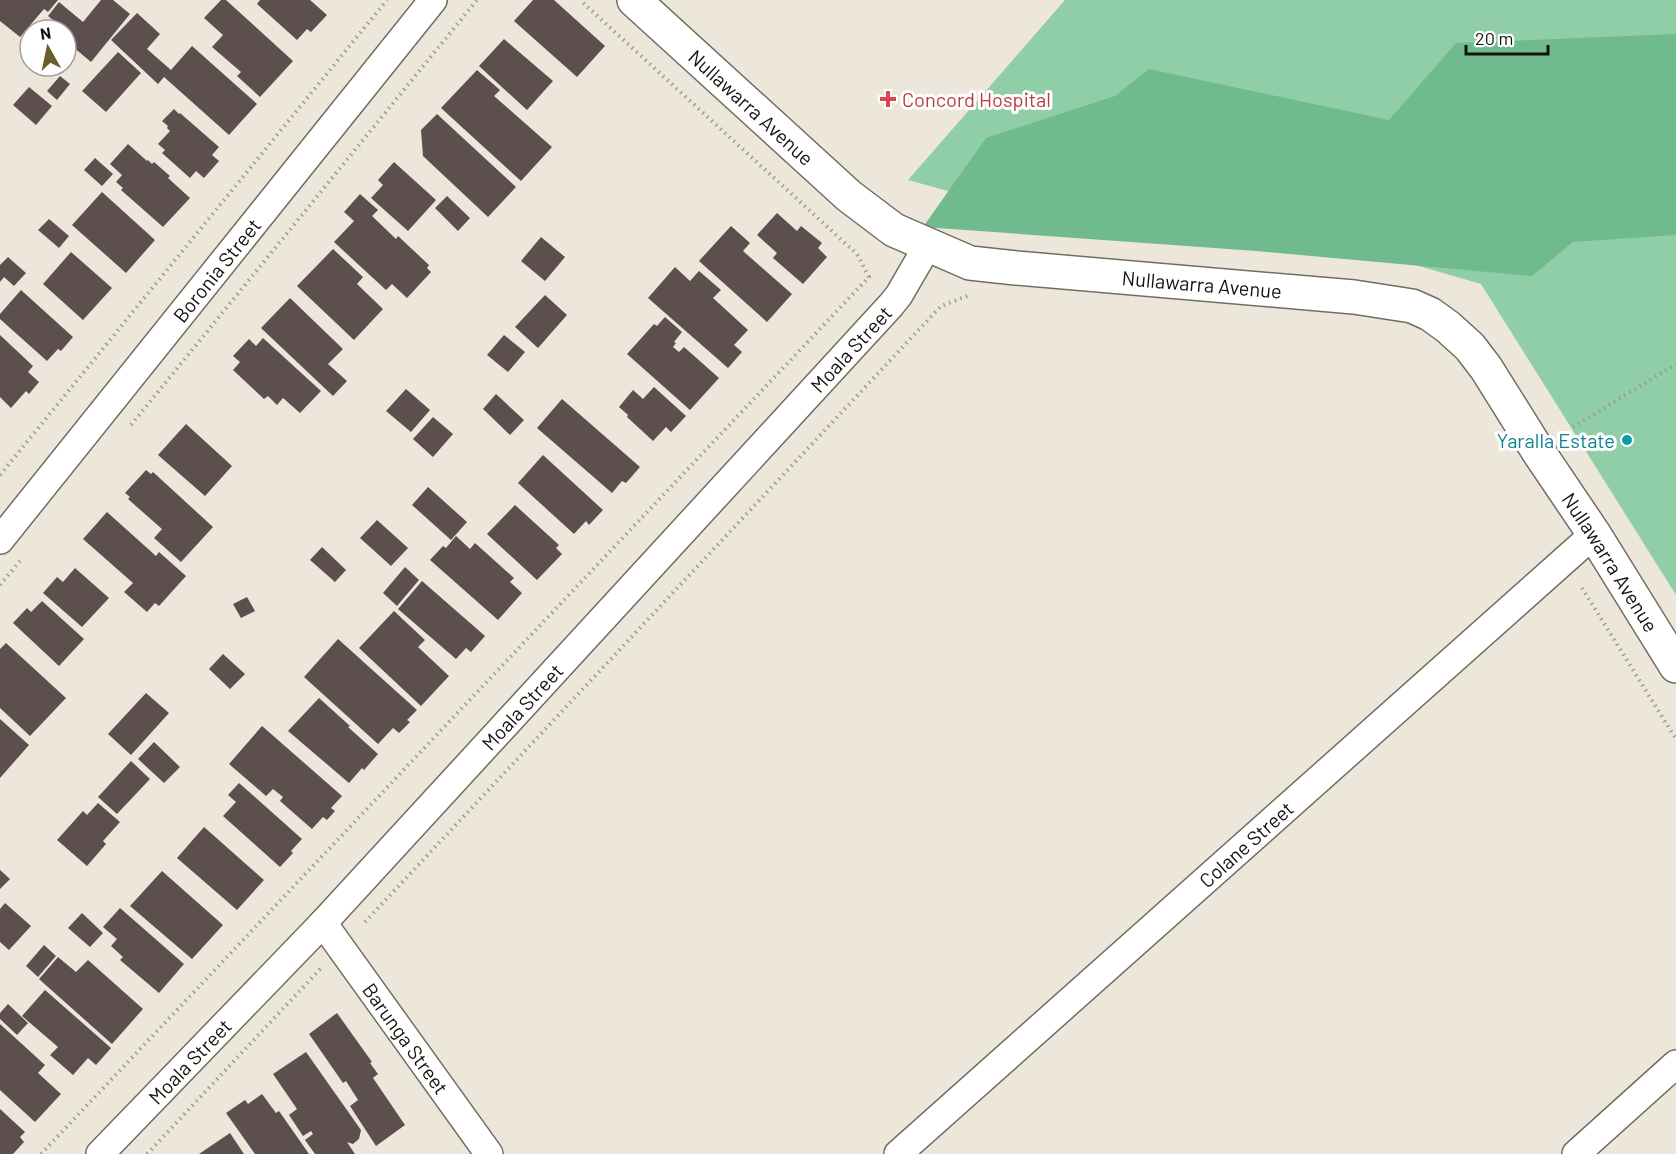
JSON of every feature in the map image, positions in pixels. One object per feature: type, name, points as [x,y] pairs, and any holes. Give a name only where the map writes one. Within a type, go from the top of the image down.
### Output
[{"type":"main road","name":"Nullawarra Avenue","points":[[634,0],[849,196],[894,230],[970,263],[1354,297],[1412,306],[1430,314],[1470,347],[1486,368],[1594,534],[1676,666]]},
{"type":"street","name":"Boronia Street","points":[[0,540],[433,0]]},
{"type":"street","name":"Moala Street","points":[[100,1154],[323,923],[895,300],[928,245]]},
{"type":"street","name":"Colane Street","points":[[898,1154],[1594,534]]},
{"type":"street","name":"Barunga Street","points":[[323,923],[489,1154]]},
{"type":"street","points":[[1576,1154],[1676,1064]]},
{"type":"path","points":[[0,475],[387,0]]},
{"type":"path","points":[[129,427],[477,0]]},
{"type":"path","points":[[41,1154],[869,278],[857,254],[580,0]]},
{"type":"path","points":[[358,929],[941,306]]},
{"type":"path","points":[[1573,427],[1676,364]]},
{"type":"path","points":[[0,585],[23,557]]},
{"type":"path","points":[[1582,588],[1676,739]]},
{"type":"path","points":[[147,1154],[328,961]]},
{"type":"green space","name":"Yaralla Estate","points":[[1065,0],[1676,0],[1676,595],[1481,284],[1267,222],[1043,217],[908,180]]},
{"type":"green space","points":[[1676,34],[1676,235],[1573,242],[1532,276],[1256,251],[923,227],[986,138],[1115,96],[1149,69],[1389,120],[1456,43]]},
{"type":"building","points":[[0,0],[58,0],[48,12],[44,9],[36,18],[18,18],[18,35],[0,21]]},
{"type":"building","points":[[101,0],[113,0],[130,14],[91,62],[78,51],[78,18],[50,18],[48,16],[59,2],[83,22]]},
{"type":"building","points":[[221,0],[226,0],[293,61],[260,97],[237,76],[241,72],[212,47],[223,35],[204,18]]},
{"type":"building","points":[[260,0],[310,0],[327,15],[311,32],[307,29],[297,40],[257,4]]},
{"type":"building","points":[[533,0],[554,0],[605,46],[577,77],[514,21]]},
{"type":"building","points":[[137,13],[160,34],[147,49],[171,70],[192,46],[257,104],[229,135],[164,77],[158,84],[111,40]]},
{"type":"building","points":[[504,39],[553,81],[527,110],[479,66]]},
{"type":"building","points":[[118,52],[141,73],[106,112],[82,91]]},
{"type":"building","points":[[477,70],[500,90],[494,96],[552,147],[521,181],[441,108]]},
{"type":"building","points":[[58,78],[62,78],[70,84],[57,100],[47,91]]},
{"type":"building","points":[[29,87],[52,106],[36,125],[13,105]]},
{"type":"building","points":[[174,109],[219,147],[212,155],[219,161],[204,178],[196,171],[190,178],[162,153],[165,150],[158,144],[170,131],[162,121]]},
{"type":"building","points":[[437,114],[516,187],[488,217],[423,156],[421,130]]},
{"type":"building","points":[[128,144],[147,161],[152,164],[154,162],[190,198],[163,227],[121,190],[123,188],[116,182],[122,175],[110,164]]},
{"type":"building","points":[[95,158],[113,174],[102,186],[84,170]]},
{"type":"building","points":[[394,162],[436,200],[408,231],[371,198],[383,185],[378,180]]},
{"type":"building","points":[[102,192],[155,240],[126,273],[72,225]]},
{"type":"building","points":[[360,194],[378,210],[372,216],[429,265],[427,268],[431,272],[407,298],[392,284],[386,290],[334,242],[354,221],[344,212]]},
{"type":"building","points":[[447,196],[470,218],[458,231],[435,208]]},
{"type":"building","points":[[777,213],[797,231],[801,226],[822,243],[818,248],[827,257],[803,284],[773,258],[777,253],[757,235]]},
{"type":"building","points":[[49,219],[69,236],[59,248],[38,230]]},
{"type":"building","points":[[731,226],[750,243],[743,251],[792,294],[767,322],[699,261]]},
{"type":"building","points":[[541,237],[565,257],[545,281],[521,261]]},
{"type":"building","points":[[333,249],[363,277],[357,284],[383,309],[354,340],[297,286]]},
{"type":"building","points":[[71,252],[112,288],[83,320],[43,284]]},
{"type":"building","points":[[8,257],[26,273],[14,286],[4,277],[0,282],[0,265]]},
{"type":"building","points":[[675,267],[690,281],[699,271],[721,290],[713,298],[748,330],[734,345],[742,352],[728,368],[648,298]]},
{"type":"building","points":[[21,290],[73,337],[61,351],[58,349],[47,361],[0,319],[0,314]]},
{"type":"building","points":[[545,295],[567,315],[538,348],[515,327]]},
{"type":"building","points":[[290,298],[343,349],[328,364],[347,381],[333,396],[261,328]]},
{"type":"building","points":[[665,317],[682,332],[673,347],[679,352],[684,347],[719,378],[690,410],[627,354],[654,324],[657,326]]},
{"type":"building","points":[[0,335],[33,366],[28,372],[39,382],[29,394],[26,391],[11,408],[0,397]]},
{"type":"building","points":[[504,335],[525,352],[508,372],[487,355]]},
{"type":"building","points":[[263,338],[321,391],[300,413],[283,398],[277,405],[268,396],[264,399],[233,370],[240,362],[233,356],[249,339],[256,346]]},
{"type":"building","points":[[654,387],[686,416],[671,432],[666,427],[653,441],[619,407],[633,390],[643,399]]},
{"type":"building","points":[[406,389],[430,410],[411,432],[386,411]]},
{"type":"building","points":[[496,394],[524,420],[510,435],[483,409]]},
{"type":"building","points":[[562,399],[640,467],[626,483],[622,481],[612,493],[537,428]]},
{"type":"building","points":[[433,417],[453,434],[433,457],[413,439]]},
{"type":"building","points":[[186,424],[232,466],[205,496],[158,455]]},
{"type":"building","points":[[543,455],[603,510],[589,525],[586,521],[574,534],[518,483]]},
{"type":"building","points":[[146,470],[151,474],[153,472],[213,527],[181,562],[154,538],[162,529],[128,499],[130,497],[125,493]]},
{"type":"building","points":[[428,487],[467,522],[451,540],[412,505]]},
{"type":"building","points":[[515,505],[559,545],[556,548],[562,554],[537,580],[487,534]]},
{"type":"building","points":[[107,512],[156,556],[159,552],[186,576],[159,606],[155,603],[147,612],[124,592],[133,583],[83,539]]},
{"type":"building","points":[[377,520],[408,548],[391,566],[360,538]]},
{"type":"building","points":[[456,536],[470,549],[475,543],[514,578],[510,582],[522,593],[498,620],[430,560],[443,546],[446,548]]},
{"type":"building","points":[[322,547],[346,570],[335,582],[310,560]]},
{"type":"building","points":[[405,567],[419,580],[397,606],[383,593]]},
{"type":"building","points":[[75,568],[109,598],[82,627],[43,593],[57,577],[63,582]]},
{"type":"building","points":[[422,581],[485,636],[471,652],[466,648],[456,659],[398,609]]},
{"type":"building","points":[[247,597],[255,611],[241,618],[233,604]]},
{"type":"building","points":[[42,601],[84,639],[59,666],[13,623],[27,608],[31,612]]},
{"type":"building","points":[[394,611],[425,640],[418,647],[449,676],[421,706],[359,648]]},
{"type":"building","points":[[338,639],[417,710],[407,720],[410,722],[399,733],[393,728],[378,744],[304,677]]},
{"type":"building","points":[[6,643],[66,698],[30,736],[0,708],[0,649]]},
{"type":"building","points":[[223,654],[245,674],[230,689],[209,669]]},
{"type":"building","points":[[146,693],[169,713],[131,755],[108,734]]},
{"type":"building","points":[[319,698],[378,754],[349,783],[288,731]]},
{"type":"building","points":[[0,719],[29,745],[0,778]]},
{"type":"building","points":[[262,726],[342,796],[331,808],[335,811],[327,820],[323,817],[312,829],[280,801],[283,797],[273,789],[266,796],[229,764]]},
{"type":"building","points":[[154,742],[180,767],[164,783],[138,759]]},
{"type":"building","points":[[131,761],[150,779],[117,814],[98,797]]},
{"type":"building","points":[[239,783],[302,839],[280,867],[223,816],[236,802],[228,795]]},
{"type":"building","points":[[98,803],[120,822],[103,841],[106,844],[87,866],[57,840],[83,811],[87,815]]},
{"type":"building","points":[[204,827],[264,880],[237,910],[177,858]]},
{"type":"building","points":[[0,870],[10,879],[0,889]]},
{"type":"building","points":[[162,871],[223,925],[192,959],[130,906]]},
{"type":"building","points":[[5,903],[31,926],[9,950],[0,942],[0,909]]},
{"type":"building","points":[[120,908],[184,964],[159,993],[120,960],[123,957],[111,946],[117,939],[103,927]]},
{"type":"building","points":[[82,913],[103,933],[90,947],[68,928]]},
{"type":"building","points":[[44,945],[56,956],[38,977],[26,966]]},
{"type":"building","points":[[58,957],[76,972],[88,960],[143,1009],[112,1044],[39,979]]},
{"type":"building","points":[[45,990],[111,1048],[96,1065],[88,1058],[73,1075],[50,1055],[58,1047],[22,1016]]},
{"type":"building","points":[[8,1004],[28,1023],[17,1035],[0,1019],[0,1013]]},
{"type":"building","points":[[337,1013],[372,1062],[370,1063],[378,1074],[373,1078],[405,1125],[376,1146],[350,1106],[358,1100],[346,1081],[343,1083],[309,1034]]},
{"type":"building","points":[[0,1024],[45,1065],[38,1073],[61,1094],[35,1122],[0,1090]]},
{"type":"building","points":[[306,1052],[361,1130],[359,1139],[353,1144],[347,1142],[355,1154],[315,1154],[305,1140],[313,1134],[311,1131],[303,1136],[289,1115],[297,1109],[273,1074]]},
{"type":"building","points":[[262,1094],[276,1113],[279,1111],[309,1154],[255,1154],[226,1113],[245,1100],[248,1104]]},
{"type":"building","points":[[0,1109],[25,1132],[20,1137],[24,1142],[13,1154],[0,1154]]},
{"type":"building","points":[[230,1133],[244,1154],[199,1154]]},
{"type":"place","name":"Concord Hospital","points":[[888,99]]},
{"type":"place","name":"Yaralla Estate","points":[[1627,440]]}]
